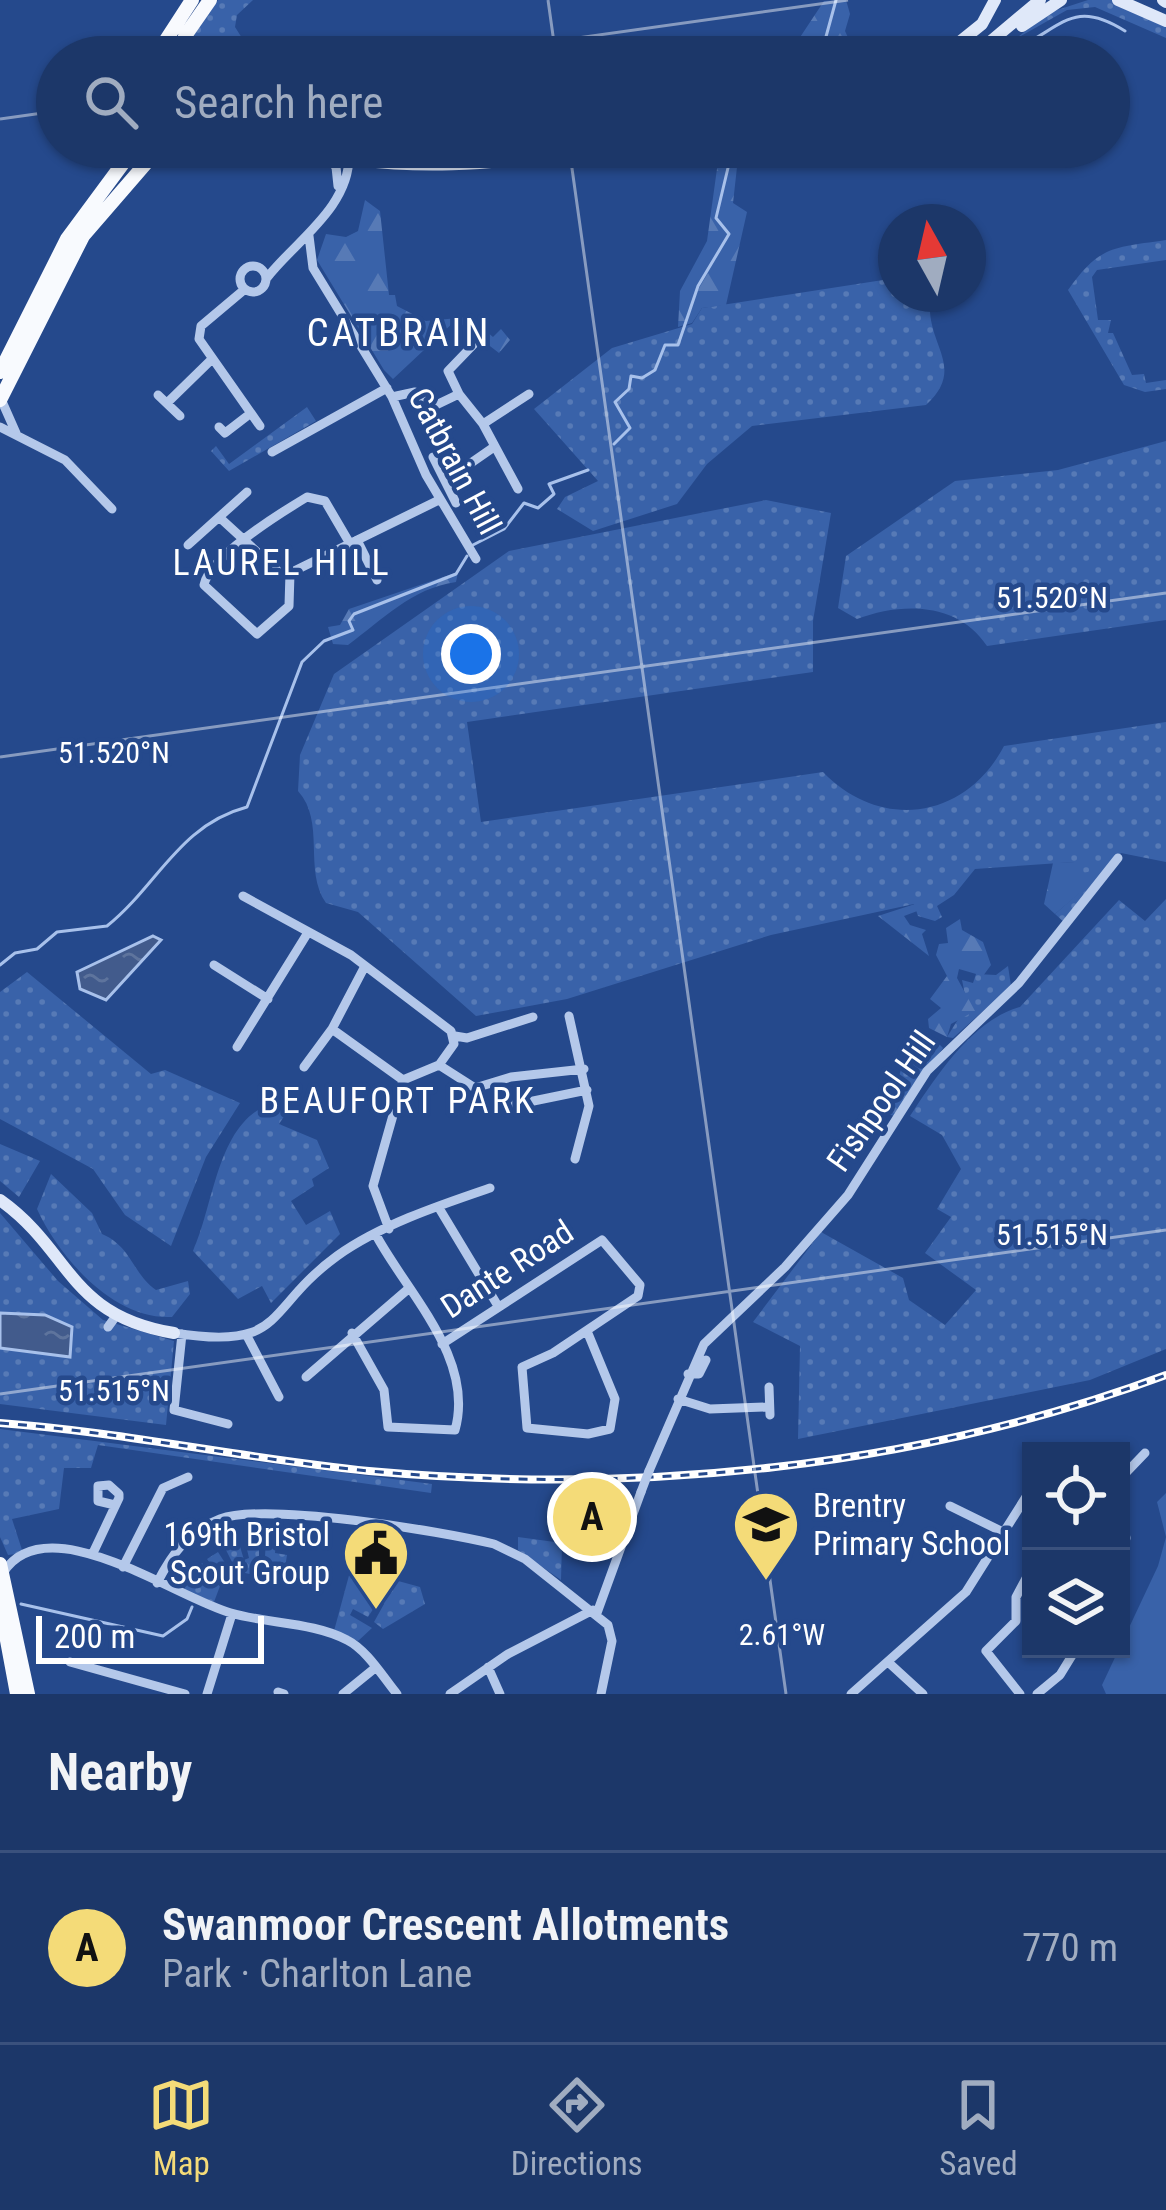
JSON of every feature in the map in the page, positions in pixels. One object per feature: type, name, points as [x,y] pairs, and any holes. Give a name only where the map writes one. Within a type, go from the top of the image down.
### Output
[{"type":"main road","points":[[169,36],[192,0]]},
{"type":"main road","points":[[185,36],[211,0]]},
{"type":"main road","points":[[0,372],[67,239],[118,168]]},
{"type":"main road","points":[[0,399],[83,236],[142,168]]},
{"type":"main road","points":[[2,1568],[28,1694]]},
{"type":"main road","points":[[0,1604],[17,1694]]},
{"type":"street","points":[[966,36],[982,23],[995,0]]},
{"type":"street","points":[[1000,36],[1040,0]]},
{"type":"street","points":[[1006,36],[1061,0]]},
{"type":"street","points":[[1118,0],[1166,18]]},
{"type":"street","points":[[1138,0],[1166,18]]},
{"type":"street","points":[[336,168],[338,191]]},
{"type":"street","points":[[245,289],[256,291],[281,259],[309,236],[348,168]]},
{"type":"street","name":"Catbrain Hill","points":[[309,236],[313,268],[389,393],[439,500],[476,560]]},
{"type":"street","points":[[245,289],[242,272],[281,259]]},
{"type":"street","points":[[259,267],[266,279]]},
{"type":"street","points":[[245,289],[199,331],[210,361],[260,426]]},
{"type":"street","points":[[474,344],[448,371],[518,489]]},
{"type":"street","points":[[180,416],[163,399],[210,361]]},
{"type":"street","points":[[272,452],[389,393],[415,392],[434,406],[459,394]]},
{"type":"street","points":[[483,424],[530,394]]},
{"type":"street","points":[[0,399],[8,424],[25,440]]},
{"type":"street","points":[[219,428],[225,433],[251,413]]},
{"type":"street","points":[[0,427],[64,460],[112,509]]},
{"type":"street","points":[[0,437],[25,440]]},
{"type":"street","points":[[445,481],[494,447]]},
{"type":"street","points":[[434,457],[456,503]]},
{"type":"street","points":[[188,544],[247,492]]},
{"type":"street","points":[[290,573],[290,606],[257,634],[204,585],[206,574],[243,541],[313,496],[325,501],[377,580]]},
{"type":"street","points":[[219,517],[280,573],[290,573],[439,500]]},
{"type":"street","name":"Fishpool Hill","points":[[595,1611],[688,1374],[708,1339],[785,1267],[848,1195],[927,1071],[1019,983],[1118,859]]},
{"type":"street","points":[[243,896],[365,966],[455,1036],[467,1038],[533,1017]]},
{"type":"street","points":[[237,1047],[307,934]]},
{"type":"street","points":[[214,965],[268,999]]},
{"type":"street","points":[[304,1067],[332,1029],[365,966]]},
{"type":"street","points":[[569,1016],[589,1106],[575,1159]]},
{"type":"street","points":[[332,1029],[403,1080]]},
{"type":"street","points":[[403,1080],[439,1065],[455,1036]]},
{"type":"street","points":[[439,1065],[475,1088],[511,1077],[584,1069]]},
{"type":"street","points":[[389,1229],[373,1186],[403,1080]]},
{"type":"street","points":[[509,1106],[587,1090]]},
{"type":"street","points":[[0,1200],[20,1215],[71,1282],[112,1322],[178,1334],[247,1336],[269,1325],[337,1256],[490,1188]]},
{"type":"street","points":[[439,1208],[498,1306]]},
{"type":"street","points":[[352,1333],[384,1390],[388,1426],[455,1430],[459,1385],[442,1344],[376,1235]]},
{"type":"street","name":"Dante Road","points":[[442,1344],[602,1240],[640,1286],[638,1295],[587,1331]]},
{"type":"street","points":[[306,1377],[407,1289]]},
{"type":"street","points":[[587,1331],[615,1399],[610,1429],[588,1433],[527,1428],[522,1367],[587,1331]]},
{"type":"street","points":[[178,1334],[173,1410],[224,1423],[222,1406]]},
{"type":"street","points":[[247,1336],[279,1397]]},
{"type":"street","points":[[688,1374],[699,1374],[706,1360]]},
{"type":"street","points":[[678,1399],[710,1409],[768,1411],[769,1387]]},
{"type":"street","points":[[710,1409],[711,1423]]},
{"type":"street","points":[[1130,1469],[1145,1453]]},
{"type":"street","points":[[123,1567],[163,1488],[188,1477]]},
{"type":"street","points":[[851,1694],[966,1592],[1022,1503]]},
{"type":"street","points":[[94,1553],[116,1505]]},
{"type":"street","points":[[950,1507],[1003,1532]]},
{"type":"street","points":[[157,1583],[172,1554],[192,1534],[227,1516],[260,1512],[494,1544],[525,1559],[595,1611],[613,1641],[601,1694]]},
{"type":"street","points":[[2,1568],[56,1546],[94,1553],[232,1614],[332,1634],[357,1646],[397,1694]]},
{"type":"street","points":[[1021,1694],[986,1652],[1016,1621],[1016,1597],[1022,1585]]},
{"type":"street","points":[[450,1694],[488,1667],[595,1611]]},
{"type":"street","points":[[207,1694],[232,1614]]},
{"type":"street","points":[[1037,1694],[1052,1690],[1071,1658]]},
{"type":"street","points":[[888,1662],[922,1694]]},
{"type":"street","points":[[70,1663],[185,1694]]},
{"type":"street","points":[[488,1667],[500,1694]]},
{"type":"street","points":[[343,1694],[375,1668]]},
{"type":"green space","points":[[218,0],[253,0],[237,15],[235,27],[241,36],[193,36]]},
{"type":"green space","points":[[846,0],[847,36],[801,36],[824,1]]},
{"type":"green space","points":[[1088,0],[1112,0],[1166,25],[1166,38],[1095,7],[1067,10],[1019,36],[1048,13]]},
{"type":"green space","points":[[717,168],[737,168],[733,203],[747,212],[726,305],[702,308],[692,323],[678,327],[680,291],[707,241]]},
{"type":"green space","points":[[365,200],[380,211],[389,295],[395,295],[397,306],[426,321],[469,317],[493,337],[501,329],[510,340],[499,353],[456,320],[393,379],[384,370],[317,260],[326,234],[346,237],[358,231]]},
{"type":"green space","points":[[1166,240],[1166,260],[1097,270],[1092,277],[1098,320],[1111,320],[1108,333],[1113,333],[1132,375],[1144,374],[1146,383],[1166,380],[1166,389],[1145,392],[1124,385],[1068,290],[1089,264],[1109,251]]},
{"type":"green space","points":[[878,281],[878,312],[930,312],[944,378],[926,405],[752,426],[707,464],[677,504],[593,531],[557,509],[565,497],[598,481],[534,409],[612,348],[692,324],[702,308]]},
{"type":"green space","points":[[307,407],[316,421],[229,471],[211,451],[216,446],[229,464]]},
{"type":"green space","points":[[1166,441],[1166,620],[987,646],[961,621],[945,614],[910,608],[857,619],[838,608],[846,556],[955,481],[1058,470]]},
{"type":"green space","points":[[766,500],[831,513],[813,621],[813,672],[467,722],[481,822],[823,772],[870,804],[921,809],[968,789],[988,771],[1004,746],[1166,722],[1166,862],[1121,853],[1065,923],[1055,914],[1088,885],[1087,876],[1075,875],[1074,862],[975,869],[954,895],[937,906],[942,917],[935,921],[918,916],[914,904],[771,935],[567,999],[476,1016],[358,912],[326,903],[316,876],[311,817],[298,791],[300,755],[334,674],[509,551]]},
{"type":"green space","points":[[458,572],[456,582],[411,598],[348,645],[333,644],[328,627],[340,625],[349,609]]},
{"type":"green space","points":[[1075,862],[1075,875],[1096,870],[1095,880],[1055,914],[1044,904],[1053,863]]},
{"type":"green space","points":[[1166,899],[1166,1349],[1090,1380],[798,1439],[800,1346],[753,1322],[821,1232],[903,1278],[909,1300],[945,1325],[976,1290],[925,1253],[951,1217],[937,1209],[961,1169],[942,1135],[910,1116],[971,1037],[1020,1007],[1119,900],[1145,921]]},
{"type":"green space","points":[[915,904],[920,910],[904,916],[910,925],[926,930],[922,934],[929,956],[878,916]]},
{"type":"green space","points":[[960,919],[962,930],[983,942],[991,965],[983,976],[959,969],[957,978],[975,1011],[951,1024],[947,1037],[929,1028],[928,1019],[941,1008],[930,999],[947,976],[936,955],[939,944],[948,943],[946,928]]},
{"type":"green space","points":[[1008,966],[1011,986],[953,1038],[947,1037],[967,1005],[962,980],[973,983],[976,974],[996,975]]},
{"type":"green space","points":[[27,972],[151,1074],[165,1070],[240,1103],[206,1157],[171,1246],[125,1215],[93,1169],[0,1119],[0,992]]},
{"type":"green space","points":[[927,1032],[943,1048],[894,1116],[888,1114],[907,1049]]},
{"type":"green space","points":[[282,1101],[287,1112],[279,1124],[317,1140],[329,1168],[312,1179],[314,1186],[291,1201],[306,1225],[330,1211],[340,1234],[271,1303],[262,1286],[238,1299],[193,1251],[231,1140],[260,1109]]},
{"type":"green space","points":[[0,1144],[40,1161],[19,1197],[0,1181]]},
{"type":"green space","points":[[51,1174],[92,1213],[102,1234],[120,1246],[156,1290],[188,1281],[190,1294],[172,1317],[129,1308],[109,1297],[74,1265],[37,1209]]},
{"type":"green space","points":[[0,1213],[58,1281],[103,1320],[174,1341],[166,1425],[0,1404]]},
{"type":"green space","points":[[0,1429],[432,1484],[431,1493],[98,1445],[91,1468],[64,1468],[59,1509],[12,1519],[23,1553],[8,1555],[0,1537]]},
{"type":"green space","points":[[1166,1493],[1166,1537],[1157,1502]]},
{"type":"green space","points":[[575,1497],[617,1497],[604,1539],[574,1537]]},
{"type":"green space","points":[[518,1537],[562,1543],[561,1580],[518,1550]]},
{"type":"green space","points":[[1166,1537],[1166,1694],[1106,1694],[1102,1685],[1115,1658],[1130,1658],[1130,1626]]},
{"type":"green space","points":[[266,1539],[276,1541],[275,1553],[287,1555],[283,1581],[240,1572],[223,1578],[214,1602],[184,1590],[187,1583],[198,1587],[202,1573],[189,1578],[202,1563],[213,1576],[218,1574],[207,1559],[218,1552],[227,1566],[233,1564],[225,1548],[239,1543],[244,1560],[249,1558],[245,1541],[259,1540],[259,1557],[265,1557]]},
{"type":"green space","points":[[351,1568],[420,1587],[425,1604],[383,1629],[374,1622],[384,1604],[379,1600],[368,1617],[353,1609],[350,1615],[372,1628],[358,1641],[334,1631]]},
{"type":"water","points":[[153,936],[161,940],[106,1000],[80,989],[77,972]]},
{"type":"water","points":[[0,1313],[45,1315],[72,1327],[70,1357],[0,1348]]},
{"type":"waterway","points":[[826,36],[836,0]]},
{"type":"waterway","points":[[1039,36],[1082,16],[1125,31]]},
{"type":"waterway","points":[[614,444],[630,428],[615,402],[629,389],[631,376],[642,378],[655,370],[665,345],[678,345],[698,286],[729,234],[716,218],[728,168]]},
{"type":"waterway","points":[[471,546],[504,529],[524,503],[538,508],[554,494],[549,484],[588,470]]},
{"type":"waterway","points":[[0,965],[15,953],[37,949],[57,932],[107,926],[186,842],[204,827],[247,807],[302,662],[324,641],[353,630],[349,621],[354,614],[456,574],[467,556]]},
{"type":"waterway","points":[[21,1604],[163,1636],[187,1619],[192,1607]]},
{"type":"railway","points":[[0,1423],[369,1471],[470,1478],[672,1476],[873,1453],[972,1433],[1166,1375]]},
{"type":"place","name":"Swanmoor Crescent Allotments","points":[[592,1517]]},
{"type":"place","name":"Brentry Primary School","points":[[766,1583]]},
{"type":"place","name":"169th Bristol Scout Group","points":[[376,1612]]},
{"type":"district","name":"CATBRAIN","points":[[399,333]]},
{"type":"district","name":"LAUREL HILL","points":[[282,563]]},
{"type":"district","name":"BEAUFORT PARK","points":[[398,1101]]}]
